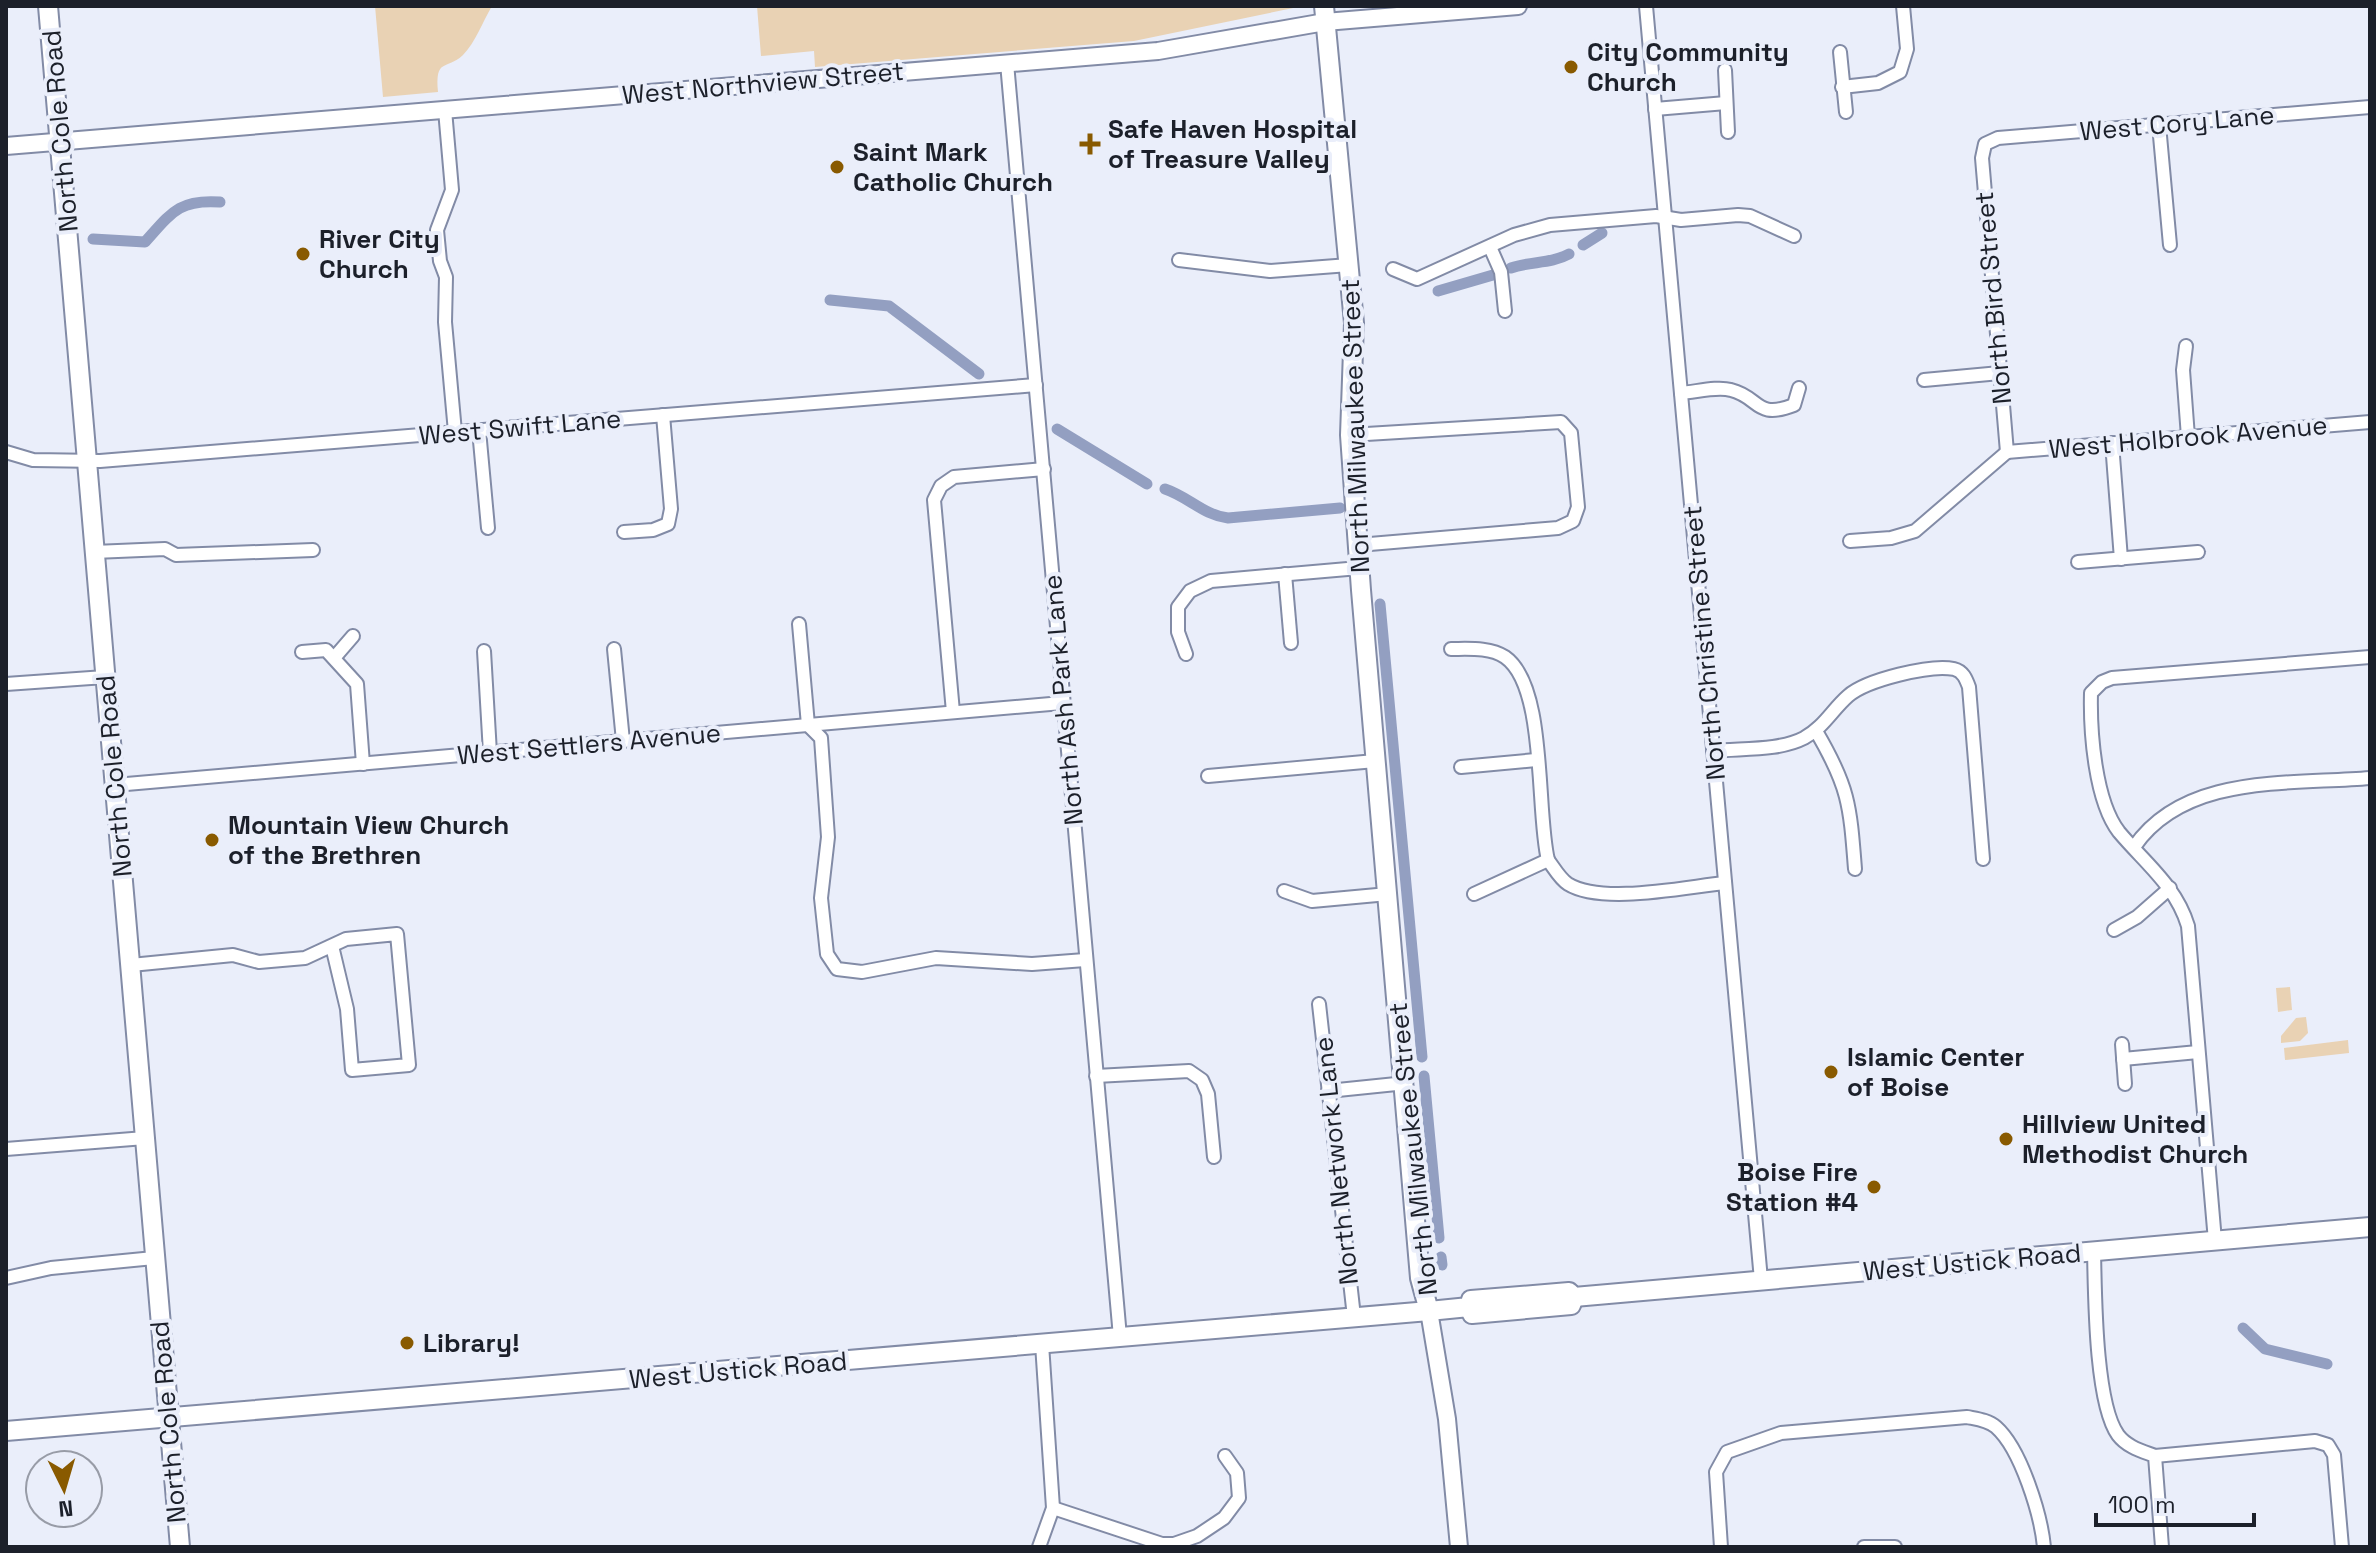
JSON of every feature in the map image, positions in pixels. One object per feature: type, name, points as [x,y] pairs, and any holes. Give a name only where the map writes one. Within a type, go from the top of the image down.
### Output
[{"type":"main road","name":"North Cole Road","points":[[48,6],[180,1547]]},
{"type":"main road","name":"North Milwaukee Street","points":[[1324,14],[1355,346],[1350,435],[1359,568],[1406,1083],[1420,1278],[1429,1311]]},
{"type":"main road","name":"West Ustick Road","points":[[6,1431],[1429,1311],[1469,1307],[1471,1300],[1569,1292],[1574,1297],[2370,1227]]},
{"type":"street","name":"West Northview Street","points":[[6,146],[1158,51],[1324,14],[1518,6]]},
{"type":"street","name":"North Christine Street","points":[[1646,6],[1761,1280]]},
{"type":"street","points":[[1842,87],[1878,83],[1900,72],[1907,49],[1903,6]]},
{"type":"street","points":[[1840,52],[1846,112]]},
{"type":"street","name":"North Ash Park Lane","points":[[1007,63],[1120,1337]]},
{"type":"street","points":[[1725,70],[1728,132]]},
{"type":"street","points":[[1655,109],[1726,103]]},
{"type":"street","name":"West Cory Lane","points":[[1985,144],[1998,138],[2370,107]]},
{"type":"street","points":[[445,110],[452,190],[437,230],[446,277],[445,322],[455,432]]},
{"type":"street","points":[[2159,125],[2170,245]]},
{"type":"street","name":"North Bird Street","points":[[1985,144],[1982,158],[2007,452]]},
{"type":"street","points":[[1393,269],[1417,279],[1523,232],[1550,225],[1664,217],[1750,216],[1794,236]]},
{"type":"street","points":[[1490,247],[1501,272],[1505,311]]},
{"type":"street","points":[[1179,260],[1270,271],[1349,265]]},
{"type":"street","points":[[2186,346],[2183,370],[2188,437]]},
{"type":"street","points":[[1924,380],[2000,373]]},
{"type":"street","name":"West Swift Lane","points":[[6,452],[33,460],[87,461],[1036,385]]},
{"type":"street","points":[[1681,393],[1728,389],[1771,412],[1794,405],[1799,388]]},
{"type":"street","points":[[624,532],[653,530],[668,524],[671,509],[663,415]]},
{"type":"street","points":[[1350,435],[1561,422],[1571,433],[1578,507],[1573,521],[1558,528],[1358,545]]},
{"type":"street","name":"West Holbrook Avenue","points":[[2007,452],[2370,422]]},
{"type":"street","points":[[479,430],[488,528]]},
{"type":"street","points":[[2112,443],[2121,559]]},
{"type":"street","points":[[1850,541],[1891,538],[1915,531],[2007,452]]},
{"type":"street","points":[[953,712],[934,500],[941,486],[954,477],[1044,469]]},
{"type":"street","points":[[94,552],[165,549],[176,555],[256,555],[313,550]]},
{"type":"street","points":[[2078,562],[2198,552]]},
{"type":"street","points":[[1186,654],[1176,619],[1178,607],[1190,591],[1211,581],[1359,568]]},
{"type":"street","points":[[1285,574],[1291,643]]},
{"type":"street","points":[[799,624],[808,725],[821,738],[828,837],[821,898],[827,954],[837,969],[862,972],[936,958],[1032,964],[1085,960]]},
{"type":"street","points":[[334,658],[353,636]]},
{"type":"street","points":[[614,649],[623,741]]},
{"type":"street","points":[[1451,649],[1479,649],[1505,657],[1522,677],[1530,702],[1548,860],[1565,883],[1584,892],[1607,894],[1725,883]]},
{"type":"street","points":[[302,652],[326,650],[357,684],[363,764]]},
{"type":"street","points":[[484,651],[490,753]]},
{"type":"street","points":[[2215,1241],[2188,926],[2181,903],[2117,830],[2105,808],[2099,786],[2091,701],[2095,687],[2112,678],[2370,657]]},
{"type":"street","points":[[1713,751],[1788,744],[1816,731],[1848,695],[1868,683],[1892,675],[1954,669],[1964,675],[1969,687],[1983,859]]},
{"type":"street","points":[[6,684],[105,677]]},
{"type":"street","name":"West Settlers Avenue","points":[[115,785],[1062,703]]},
{"type":"street","points":[[1816,731],[1839,769],[1850,800],[1855,869]]},
{"type":"street","points":[[1461,767],[1536,760]]},
{"type":"street","points":[[1208,776],[1375,761]]},
{"type":"street","points":[[2134,847],[2142,835],[2174,810],[2215,791],[2370,778]]},
{"type":"street","points":[[1474,894],[1548,860]]},
{"type":"street","points":[[2114,930],[2137,917],[2170,888]]},
{"type":"street","points":[[1284,891],[1312,901],[1388,894]]},
{"type":"street","points":[[131,965],[233,955],[259,962],[290,959],[320,954],[332,946],[346,939],[397,934],[409,1065],[352,1070],[347,1009],[332,946]]},
{"type":"street","name":"North Network Lane","points":[[1319,1004],[1354,1317]]},
{"type":"street","points":[[2122,1044],[2125,1084]]},
{"type":"street","points":[[2123,1059],[2198,1052]]},
{"type":"street","points":[[1096,1076],[1189,1071],[1202,1080],[1208,1094],[1214,1157]]},
{"type":"street","points":[[1328,1091],[1406,1083]]},
{"type":"street","points":[[6,1149],[145,1138]]},
{"type":"street","points":[[2094,1251],[2106,1412],[2119,1437],[2131,1447],[2155,1456],[2315,1441],[2328,1445],[2334,1455],[2342,1547]]},
{"type":"street","points":[[6,1278],[51,1268],[154,1258]]},
{"type":"street","name":"North Milwaukee Street","points":[[1429,1311],[1447,1419],[1459,1547]]},
{"type":"street","points":[[1039,1547],[1053,1508],[1042,1344]]},
{"type":"street","points":[[1721,1547],[1716,1472],[1727,1452],[1781,1433],[1967,1417],[1990,1423],[2003,1434],[2037,1503],[2044,1547]]},
{"type":"street","points":[[1053,1508],[1162,1544],[1186,1541],[1224,1518],[1239,1498],[1237,1473],[1225,1456]]},
{"type":"street","points":[[2155,1456],[2162,1547]]},
{"type":"street","points":[[1864,1547],[1895,1547]]},
{"type":"shaded area","points":[[375,6],[492,6],[463,55],[440,69],[438,92],[383,97]]},
{"type":"shaded area","points":[[757,6],[1303,6],[1134,41],[815,67],[814,51],[761,56]]},
{"type":"shaded area","points":[[2290,987],[2292,1010],[2278,1012],[2276,988]]},
{"type":"shaded area","points":[[2306,1017],[2308,1033],[2300,1041],[2281,1043],[2281,1036],[2296,1018]]},
{"type":"shaded area","points":[[2348,1040],[2349,1053],[2285,1060],[2284,1048]]},
{"type":"waterway","points":[[93,239],[145,242],[177,210],[195,203],[220,202]]},
{"type":"waterway","points":[[1583,245],[1602,233]]},
{"type":"waterway","points":[[1511,268],[1569,254]]},
{"type":"waterway","points":[[1438,291],[1493,275]]},
{"type":"waterway","points":[[830,300],[889,306],[979,374]]},
{"type":"waterway","points":[[1057,429],[1147,484]]},
{"type":"waterway","points":[[1165,489],[1211,513],[1228,518],[1340,508]]},
{"type":"waterway","points":[[1380,604],[1422,1057]]},
{"type":"waterway","points":[[1424,1076],[1439,1238]]},
{"type":"waterway","points":[[1441,1257],[1442,1265]]},
{"type":"waterway","points":[[2243,1328],[2265,1349],[2327,1364]]},
{"type":"place","name":"City Community Church","points":[[1571,67]]},
{"type":"place","name":"Safe Haven Hospital of Treasure Valley","points":[[1090,144]]},
{"type":"place","name":"Saint Mark Catholic Church","points":[[837,167]]},
{"type":"place","name":"River City Church","points":[[303,254]]},
{"type":"place","name":"Mountain View Church of the Brethren","points":[[212,840]]},
{"type":"place","name":"Islamic Center of Boise","points":[[1831,1072]]},
{"type":"place","name":"Hillview United Methodist Church","points":[[2006,1139]]},
{"type":"place","name":"Boise Fire Station #4","points":[[1874,1187]]},
{"type":"place","name":"Library!","points":[[407,1343]]}]
